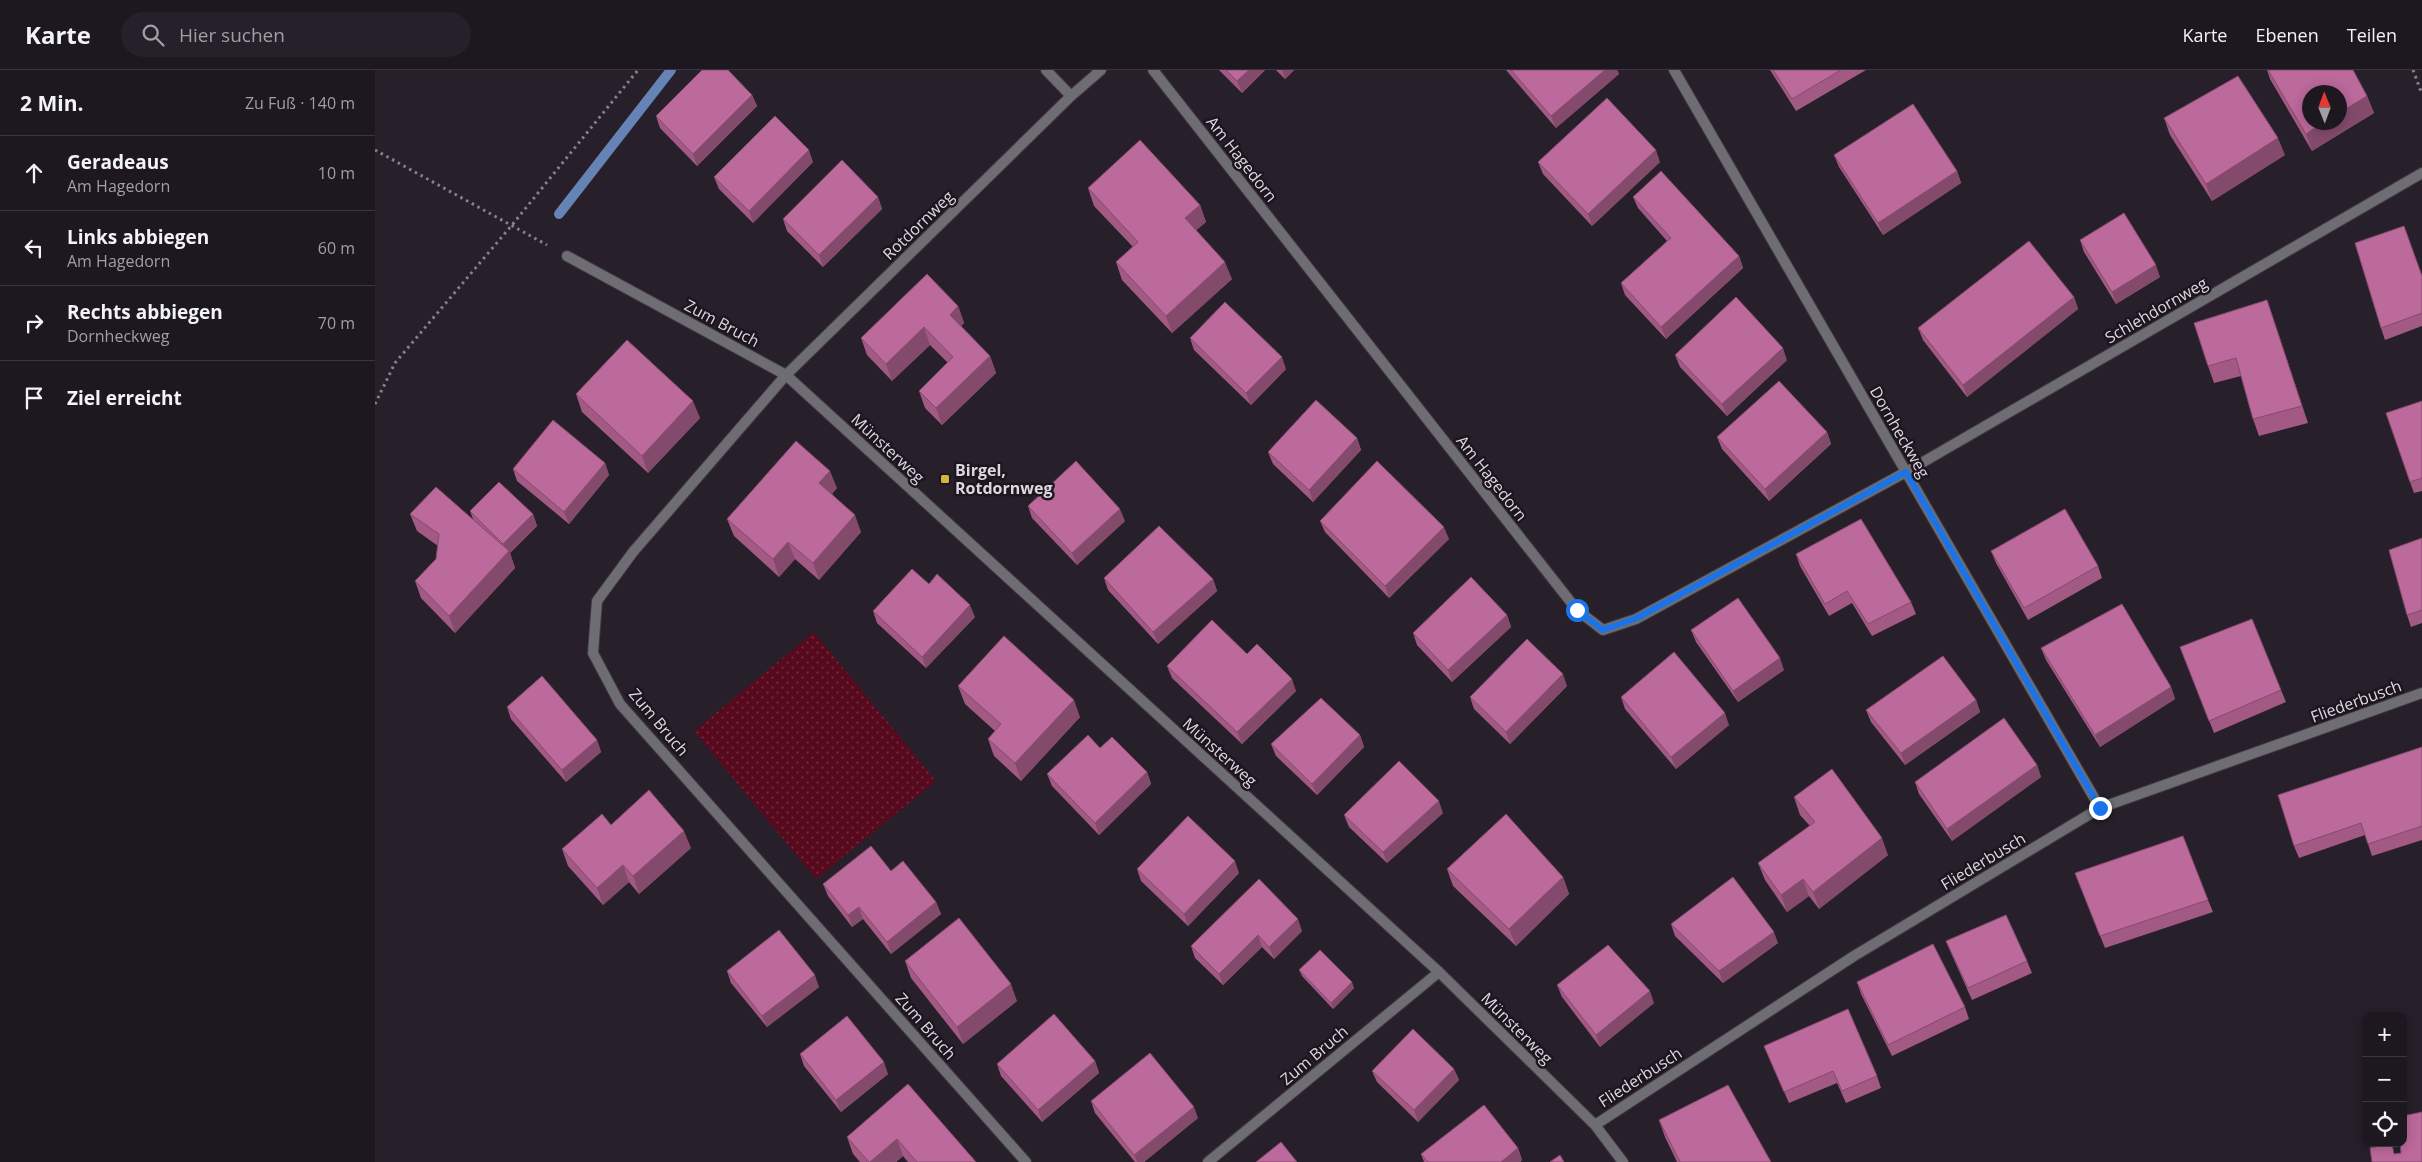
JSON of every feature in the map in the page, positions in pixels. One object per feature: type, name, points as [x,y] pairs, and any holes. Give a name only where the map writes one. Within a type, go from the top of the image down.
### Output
[{"type":"street","points":[[1046,70],[1071,96]]},
{"type":"street","name":"Rotdornweg","points":[[786,375],[1071,96],[1101,70]]},
{"type":"street","name":"Am Hagedorn","points":[[1153,70],[1577,610],[1603,630],[1637,618],[1906,472]]},
{"type":"street","name":"Dornheckweg","points":[[1674,70],[2100,808]]},
{"type":"street","name":"Schlehdornweg","points":[[1906,472],[2422,173]]},
{"type":"street","name":"Zum Bruch","points":[[567,256],[786,375],[633,552],[597,602],[593,653],[621,704],[1026,1162]]},
{"type":"street","name":"Münsterweg","points":[[786,375],[1439,972],[1595,1125],[1623,1162]]},
{"type":"street","name":"Fliederbusch","points":[[1595,1125],[1854,956],[2100,808],[2422,694]]},
{"type":"street","name":"Zum Bruch","points":[[1208,1162],[1439,972]]},
{"type":"path","points":[[375,404],[395,363],[512,225],[638,70]]},
{"type":"path","points":[[2413,70],[2422,94]]},
{"type":"path","points":[[375,150],[567,256]]},
{"type":"shaded area","points":[[814,632],[936,781],[816,879],[694,731]]},
{"type":"building","points":[[702,70],[728,70],[752,95],[693,154],[656,116]]},
{"type":"building","points":[[1226,70],[1249,70],[1237,81]]},
{"type":"building","points":[[1511,70],[1605,70],[1551,116]]},
{"type":"building","points":[[1773,70],[1841,70],[1792,99]]},
{"type":"building","points":[[2268,70],[2353,70],[2367,96],[2347,108],[2347,85],[2302,85],[2302,127]]},
{"type":"building","points":[[2238,76],[2278,138],[2206,184],[2164,118]]},
{"type":"building","points":[[1607,98],[1656,150],[1588,214],[1538,162]]},
{"type":"building","points":[[1913,104],[1957,171],[1878,223],[1834,155]]},
{"type":"building","points":[[775,116],[809,150],[749,211],[714,177]]},
{"type":"building","points":[[2304,130],[2312,130],[2306,134]]},
{"type":"building","points":[[1140,140],[1200,205],[1185,218],[1225,262],[1166,316],[1116,262],[1138,242],[1088,188]]},
{"type":"building","points":[[842,160],[878,197],[819,255],[783,219]]},
{"type":"building","points":[[1661,171],[1739,256],[1661,327],[1621,283],[1671,238],[1633,197]]},
{"type":"building","points":[[2124,213],[2156,265],[2112,292],[2080,240]]},
{"type":"building","points":[[2404,226],[2422,276],[2422,313],[2381,328],[2355,243]]},
{"type":"building","points":[[2029,241],[2074,297],[1963,385],[1918,328]]},
{"type":"building","points":[[927,274],[958,306],[950,315],[990,356],[936,408],[919,391],[953,357],[924,327],[886,364],[861,338]]},
{"type":"building","points":[[1736,297],[1783,348],[1722,404],[1675,355]]},
{"type":"building","points":[[2267,300],[2302,406],[2253,419],[2236,358],[2208,366],[2194,323]]},
{"type":"building","points":[[1225,302],[1282,357],[1246,393],[1190,338]]},
{"type":"building","points":[[627,340],[693,401],[642,456],[576,394]]},
{"type":"building","points":[[1779,381],[1827,432],[1765,489],[1717,437]]},
{"type":"building","points":[[1316,400],[1357,438],[1309,490],[1268,452]]},
{"type":"building","points":[[2422,401],[2422,478],[2410,482],[2386,413]]},
{"type":"building","points":[[553,420],[605,463],[564,512],[513,469]]},
{"type":"building","points":[[796,441],[830,471],[819,483],[855,515],[813,563],[788,542],[773,559],[727,519]]},
{"type":"building","points":[[1076,461],[1120,509],[1072,553],[1028,506]]},
{"type":"building","points":[[1377,461],[1444,527],[1385,586],[1320,521]]},
{"type":"building","points":[[499,482],[533,514],[503,544],[470,511]]},
{"type":"building","points":[[436,487],[509,551],[449,616],[415,581],[436,559],[439,534],[410,514]]},
{"type":"building","points":[[2065,509],[2098,566],[2024,608],[1991,551]]},
{"type":"building","points":[[1861,519],[1911,602],[1868,624],[1847,591],[1825,604],[1796,554]]},
{"type":"building","points":[[1159,526],[1213,579],[1153,632],[1104,578]]},
{"type":"building","points":[[2422,538],[2422,610],[2407,615],[2389,550]]},
{"type":"building","points":[[912,569],[929,584],[937,574],[970,605],[922,657],[873,611]]},
{"type":"building","points":[[1471,577],[1507,615],[1448,670],[1413,633]]},
{"type":"building","points":[[1738,598],[1780,658],[1733,691],[1691,630]]},
{"type":"building","points":[[2122,604],[2171,687],[2095,735],[2041,648]]},
{"type":"building","points":[[2252,619],[2281,690],[2209,721],[2180,647]]},
{"type":"building","points":[[1212,620],[1247,654],[1257,644],[1292,679],[1237,732],[1167,666]]},
{"type":"building","points":[[1004,636],[1074,700],[1015,763],[988,739],[1001,724],[958,686]]},
{"type":"building","points":[[1527,639],[1563,674],[1506,732],[1470,697]]},
{"type":"building","points":[[1674,652],[1725,713],[1671,757],[1621,697]]},
{"type":"building","points":[[1943,656],[1976,700],[1901,753],[1866,710]]},
{"type":"building","points":[[542,676],[597,740],[562,770],[507,707]]},
{"type":"building","points":[[1321,698],[1360,735],[1312,784],[1271,744]]},
{"type":"building","points":[[2004,718],[2037,765],[1947,829],[1915,782]]},
{"type":"building","points":[[1088,735],[1100,748],[1112,737],[1147,772],[1095,823],[1047,774]]},
{"type":"building","points":[[2422,747],[2422,826],[2368,844],[2361,823],[2294,846],[2278,795]]},
{"type":"building","points":[[1399,761],[1439,801],[1383,852],[1344,815]]},
{"type":"building","points":[[1832,769],[1882,838],[1813,892],[1803,879],[1781,895],[1758,863],[1815,822],[1794,797]]},
{"type":"building","points":[[649,790],[684,831],[633,876],[623,865],[597,888],[562,849],[602,814],[611,825]]},
{"type":"building","points":[[1506,814],[1563,877],[1509,929],[1447,869]]},
{"type":"building","points":[[1188,816],[1235,861],[1184,914],[1137,869]]},
{"type":"building","points":[[2183,836],[2208,900],[2100,936],[2075,873]]},
{"type":"building","points":[[871,846],[891,871],[903,861],[936,902],[887,942],[859,907],[848,915],[823,884]]},
{"type":"building","points":[[1733,877],[1774,932],[1719,971],[1671,924]]},
{"type":"building","points":[[1259,879],[1298,919],[1269,947],[1258,935],[1219,974],[1191,946]]},
{"type":"building","points":[[2006,915],[2027,961],[1968,988],[1946,941]]},
{"type":"building","points":[[959,918],[1011,984],[957,1027],[905,961]]},
{"type":"building","points":[[779,930],[815,975],[762,1016],[727,971]]},
{"type":"building","points":[[1933,944],[1965,1007],[1888,1045],[1857,982]]},
{"type":"building","points":[[1608,945],[1650,991],[1596,1035],[1557,985]]},
{"type":"building","points":[[1320,950],[1352,982],[1331,1003],[1299,970]]},
{"type":"building","points":[[1848,1009],[1877,1076],[1842,1091],[1833,1071],[1784,1092],[1764,1046]]},
{"type":"building","points":[[1054,1014],[1095,1061],[1038,1110],[997,1064]]},
{"type":"building","points":[[847,1016],[884,1062],[836,1100],[800,1054]]},
{"type":"building","points":[[1413,1029],[1454,1069],[1414,1110],[1372,1071]]},
{"type":"building","points":[[1150,1053],[1194,1107],[1134,1155],[1091,1101]]},
{"type":"building","points":[[908,1084],[976,1162],[917,1162],[897,1139],[869,1162],[847,1137]]},
{"type":"building","points":[[1728,1085],[1771,1162],[1680,1162],[1659,1120]]},
{"type":"building","points":[[1484,1105],[1518,1148],[1501,1162],[1428,1162],[1421,1154]]},
{"type":"building","points":[[2422,1112],[2422,1162],[2372,1162],[2370,1148],[2393,1147],[2394,1154],[2401,1153],[2400,1147],[2407,1147],[2407,1115]]},
{"type":"building","points":[[1281,1142],[1297,1162],[1256,1162]]},
{"type":"building","points":[[1560,1155],[1564,1162],[1550,1162]]},
{"type":"waterway","points":[[559,214],[671,70]]},
{"type":"place","name":"Birgel, Rotdornweg","points":[[945,479]]},
{"type":"route","points":[[1577,610],[1603,630],[1637,618],[1906,472],[2100,808]]}]
